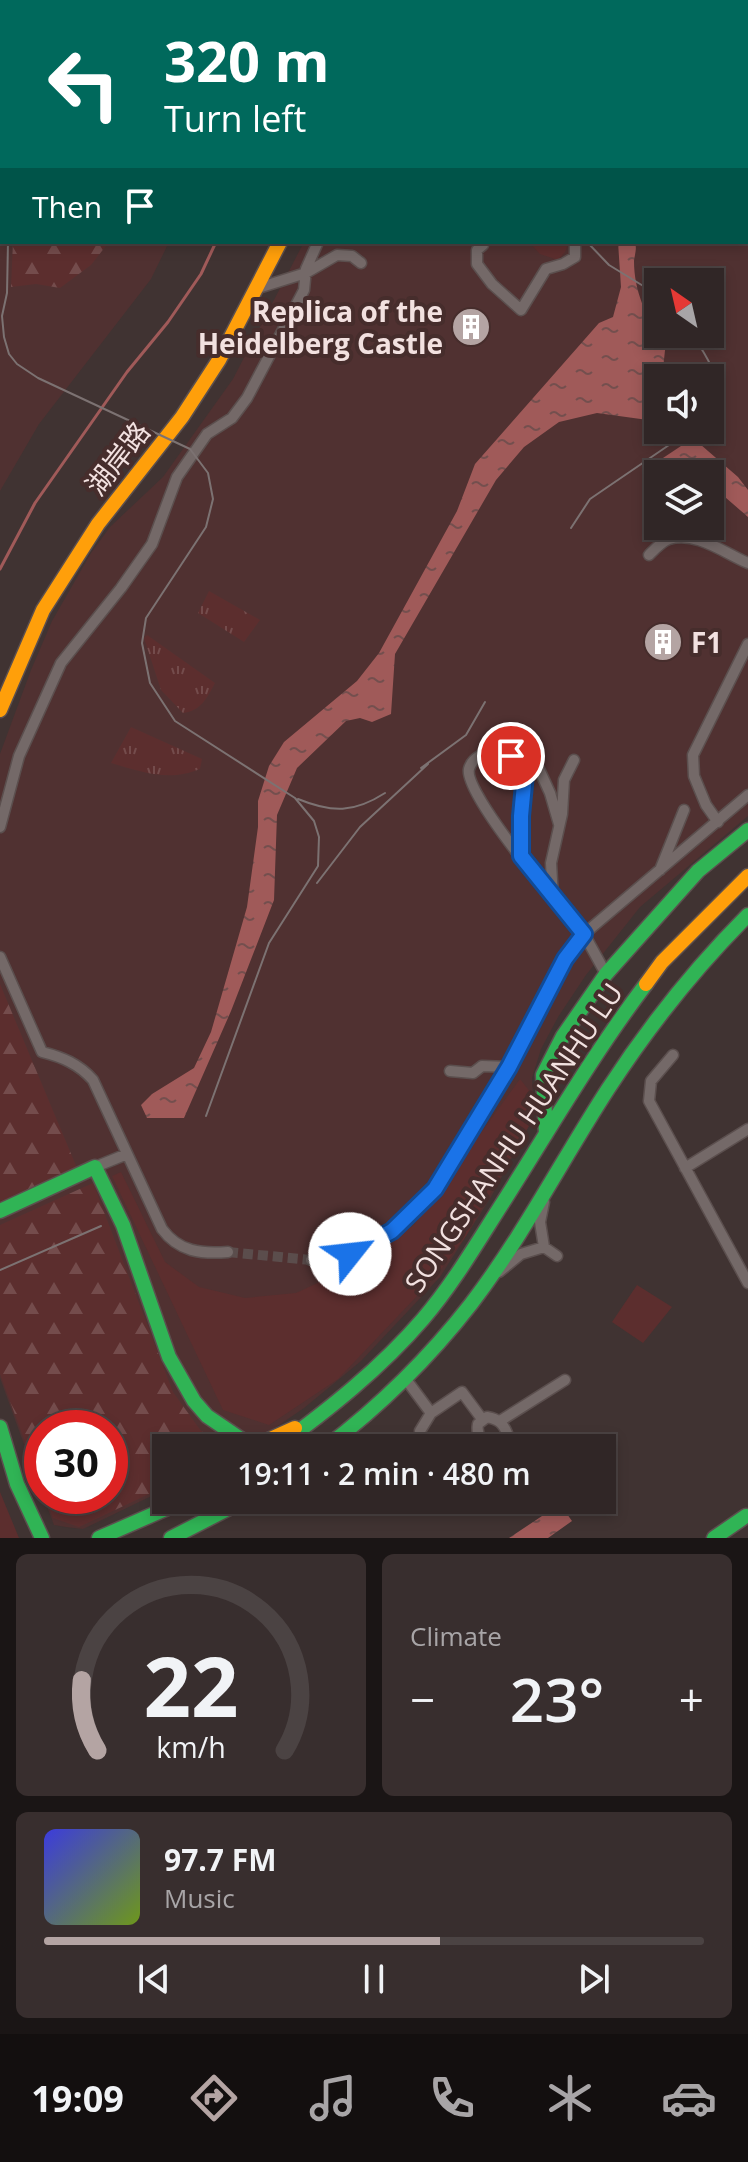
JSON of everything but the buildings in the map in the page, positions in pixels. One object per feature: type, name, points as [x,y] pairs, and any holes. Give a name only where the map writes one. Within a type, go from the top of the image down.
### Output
[{"type":"main road","name":"湖岸路","points":[[0,710],[43,610],[98,524],[182,417],[219,360],[279,244]]},
{"type":"main road","points":[[546,1134],[543,1075],[563,1036],[606,974],[698,871],[748,830]]},
{"type":"main road","name":"SONGSHANHU HUANHU LU","points":[[295,1434],[379,1364],[423,1319],[464,1264],[616,1023],[662,962],[748,876]]},
{"type":"main road","name":"SONGSHANHU HUANHU LU","points":[[341,1434],[405,1378],[444,1337],[488,1280],[639,1039],[684,980],[748,915]]},
{"type":"main road","points":[[0,1211],[95,1167],[123,1225],[169,1357],[194,1401],[207,1416],[233,1434]]},
{"type":"main road","points":[[278,1434],[321,1415]]},
{"type":"main road","points":[[0,1427],[8,1462],[42,1538]]},
{"type":"main road","points":[[99,1538],[154,1514]]},
{"type":"main road","points":[[171,1538],[218,1514]]},
{"type":"main road","points":[[714,1538],[747,1516]]},
{"type":"street","points":[[0,827],[19,756],[61,663],[152,544],[177,477],[207,434],[232,418],[247,398],[304,290],[306,273],[317,244]]},
{"type":"street","points":[[483,245],[477,250],[477,264],[492,284],[521,310],[546,269],[575,257],[575,244]]},
{"type":"street","points":[[255,289],[306,273],[337,255],[352,256],[361,263]]},
{"type":"street","points":[[649,555],[666,540],[687,537],[722,549],[748,563]]},
{"type":"street","points":[[718,822],[706,805],[694,776],[693,755],[748,644]]},
{"type":"street","points":[[521,856],[525,774],[520,763],[511,756],[495,752],[476,759],[469,768],[470,781],[480,802],[521,856],[553,898],[584,934],[606,974]]},
{"type":"street","points":[[533,756],[550,793],[559,826]]},
{"type":"street","points":[[553,898],[551,863],[564,780],[574,760]]},
{"type":"street","points":[[311,1260],[334,1259],[350,1254],[392,1231],[435,1189],[509,1067],[565,959],[584,934],[748,795]]},
{"type":"street","points":[[660,872],[684,810]]},
{"type":"street","points":[[0,957],[42,1052],[61,1056],[84,1069],[93,1080],[162,1229],[170,1240],[193,1252],[228,1252]]},
{"type":"street","points":[[673,1055],[651,1081],[649,1101],[748,1283]]},
{"type":"street","points":[[450,1071],[473,1073],[482,1066],[509,1067]]},
{"type":"street","points":[[685,1168],[748,1129]]},
{"type":"street","points":[[95,1167],[127,1154]]},
{"type":"street","points":[[551,1181],[540,1222],[544,1247],[557,1256]]},
{"type":"street","points":[[488,1280],[521,1254],[544,1247]]},
{"type":"street","points":[[405,1378],[431,1413]]},
{"type":"street","points":[[500,1421],[565,1380]]},
{"type":"street","points":[[420,1431],[431,1413],[462,1392],[482,1419]]},
{"type":"street","points":[[487,1417],[500,1421],[508,1438],[505,1442],[494,1447],[484,1443],[478,1434],[478,1424],[482,1419],[487,1417]]},
{"type":"shaded area","points":[[0,244],[168,244],[151,279],[39,424],[0,491]]},
{"type":"shaded area","points":[[303,244],[748,244],[748,816],[640,907],[586,975],[541,1049],[532,1078],[534,1116],[491,1197],[440,1277],[361,1361],[304,1408],[266,1434],[152,1434],[152,1496],[128,1507],[128,1410],[24,1410],[24,1444],[0,1378],[0,754],[52,621],[91,553],[110,527],[163,477],[233,379]]},
{"type":"shaded area","points":[[50,1514],[114,1514],[83,1529],[54,1525]]},
{"type":"green space","points":[[13,244],[107,244],[91,265],[60,288],[36,284],[11,287]]},
{"type":"green space","points":[[531,244],[568,244],[558,260],[540,254]]},
{"type":"green space","points":[[209,591],[260,620],[244,642],[198,613]]},
{"type":"green space","points":[[147,635],[215,683],[199,707],[183,713],[161,690],[144,638]]},
{"type":"green space","points":[[131,727],[202,759],[200,769],[166,775],[111,763]]},
{"type":"green space","points":[[0,984],[77,1168],[0,1204]]},
{"type":"green space","points":[[520,1079],[531,1093],[529,1126],[466,1236],[436,1276],[338,1379],[269,1425],[223,1410],[112,1176],[121,1172],[165,1262],[199,1287],[245,1298],[296,1293],[361,1263],[414,1225]]},
{"type":"green space","points":[[93,1183],[173,1392],[201,1431],[207,1434],[152,1434],[152,1493],[128,1504],[128,1410],[24,1410],[24,1439],[0,1374],[0,1225]]},
{"type":"green space","points":[[637,1285],[672,1307],[643,1343],[612,1322]]},
{"type":"green space","points":[[0,1492],[19,1538],[0,1538]]},
{"type":"green space","points":[[52,1514],[107,1514],[79,1527],[53,1518]]},
{"type":"water","points":[[618,244],[635,244],[635,272],[644,307],[644,348],[665,348],[664,364],[644,364],[644,419],[597,413],[559,422],[524,447],[496,480],[395,654],[391,714],[372,722],[360,718],[346,721],[297,768],[277,815],[274,900],[231,1011],[184,1118],[147,1118],[141,1105],[152,1094],[194,1068],[211,1032],[247,907],[258,827],[258,801],[269,766],[284,742],[357,681],[379,653],[457,511],[475,464],[599,323],[613,317],[621,287]]},
{"type":"water","points":[[684,444],[700,444],[718,460],[667,460],[663,458]]},
{"type":"water","points":[[724,465],[748,490],[748,517],[724,496]]},
{"type":"water","points":[[567,1514],[572,1521],[548,1538],[509,1538],[542,1516]]},
{"type":"waterway","points":[[0,569],[35,503],[127,372],[168,322],[201,274],[215,244]]},
{"type":"tunnel","points":[[228,1252],[311,1260]]},
{"type":"tram line","points":[[8,244],[7,293],[2,316],[9,354],[17,364],[38,378],[190,449],[208,473],[213,499],[206,527],[146,618],[142,643],[150,683],[175,721],[295,798],[314,821],[319,837],[318,866],[269,943],[206,1116]]},
{"type":"tram line","points":[[589,244],[609,265],[644,286]]},
{"type":"tram line","points":[[701,348],[710,364]]},
{"type":"tram line","points":[[571,528],[590,499],[671,444]]},
{"type":"tram line","points":[[421,768],[466,735],[485,702]]},
{"type":"tram line","points":[[317,883],[360,827],[428,764]]},
{"type":"tram line","points":[[298,799],[322,807],[343,809],[374,800],[385,793]]},
{"type":"tram line","points":[[0,1270],[101,1226]]},
{"type":"traffic: fast","points":[[546,1134],[543,1075],[563,1036],[606,974],[698,871],[748,830]]},
{"type":"traffic: fast","points":[[342,1434],[403,1380],[471,1304],[508,1252],[608,1089],[640,1043],[691,977],[748,915]]},
{"type":"traffic: fast","points":[[294,1434],[371,1372],[434,1306],[646,984]]},
{"type":"traffic: fast","points":[[0,1211],[95,1167],[123,1225],[169,1357],[194,1401],[207,1416],[233,1434]]},
{"type":"traffic: fast","points":[[0,1427],[17,1484],[42,1538]]},
{"type":"traffic: fast","points":[[99,1538],[154,1514]]},
{"type":"traffic: fast","points":[[171,1538],[218,1514]]},
{"type":"traffic: fast","points":[[714,1538],[746,1516]]},
{"type":"traffic: slow","points":[[0,710],[43,610],[98,524],[182,417],[219,360],[279,244]]},
{"type":"traffic: slow","points":[[646,984],[662,962],[748,876]]},
{"type":"traffic: slow","points":[[282,1434],[295,1428]]},
{"type":"place","name":"Replica of the Heidelberg Castle","points":[[471,327]]},
{"type":"place","name":"F1","points":[[663,642]]},
{"type":"route","points":[[350,1254],[392,1231],[435,1189],[509,1067],[565,959],[584,934],[521,856],[525,774],[520,763],[511,756]]}]
